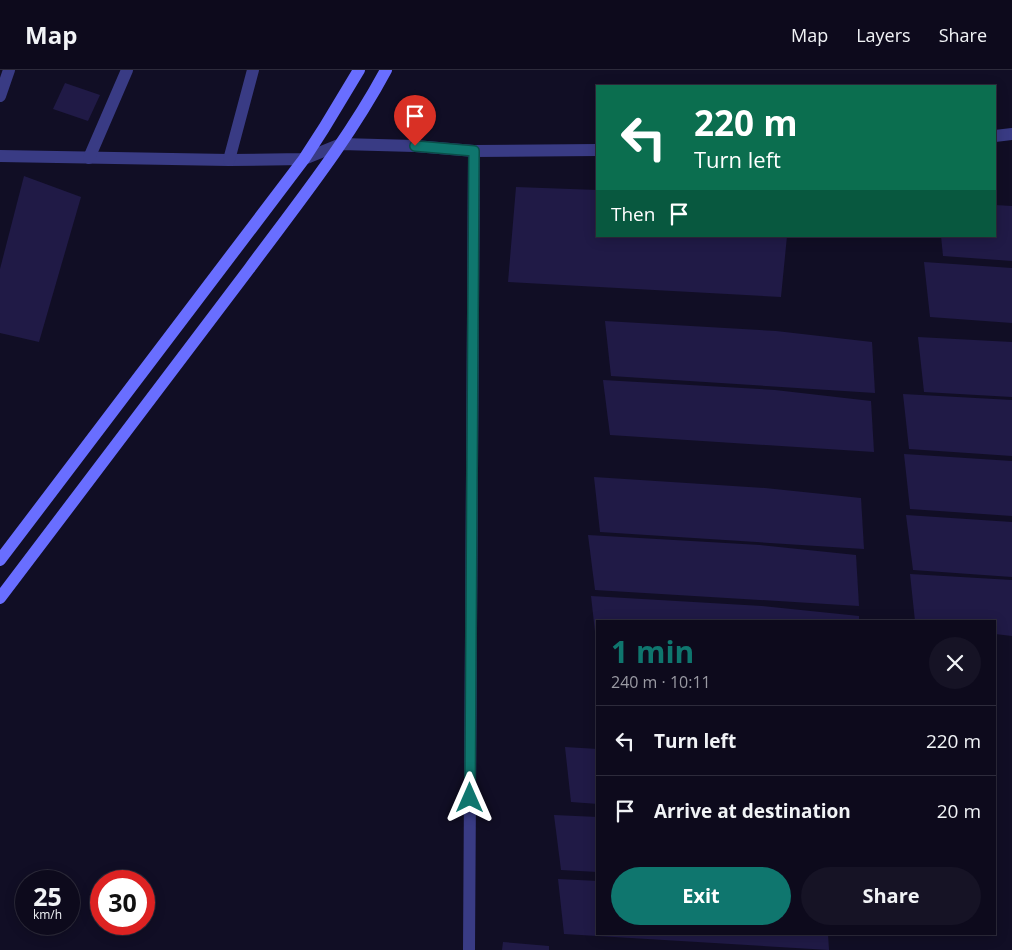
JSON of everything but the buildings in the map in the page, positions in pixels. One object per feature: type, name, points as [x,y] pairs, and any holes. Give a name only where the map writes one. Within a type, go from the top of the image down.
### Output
[{"type":"main road","points":[[0,560],[304,159],[359,70]]},
{"type":"main road","points":[[0,598],[138,418],[341,144],[386,70]]},
{"type":"street","points":[[0,96],[9,70]]},
{"type":"street","points":[[89,158],[127,70]]},
{"type":"street","points":[[229,160],[253,70]]},
{"type":"street","points":[[996,136],[1012,134]]},
{"type":"street","points":[[0,156],[229,160],[304,159],[341,144],[415,146],[474,151],[596,150]]},
{"type":"street","points":[[469,950],[474,151]]},
{"type":"route","points":[[415,146],[474,151],[470,798]]}]
